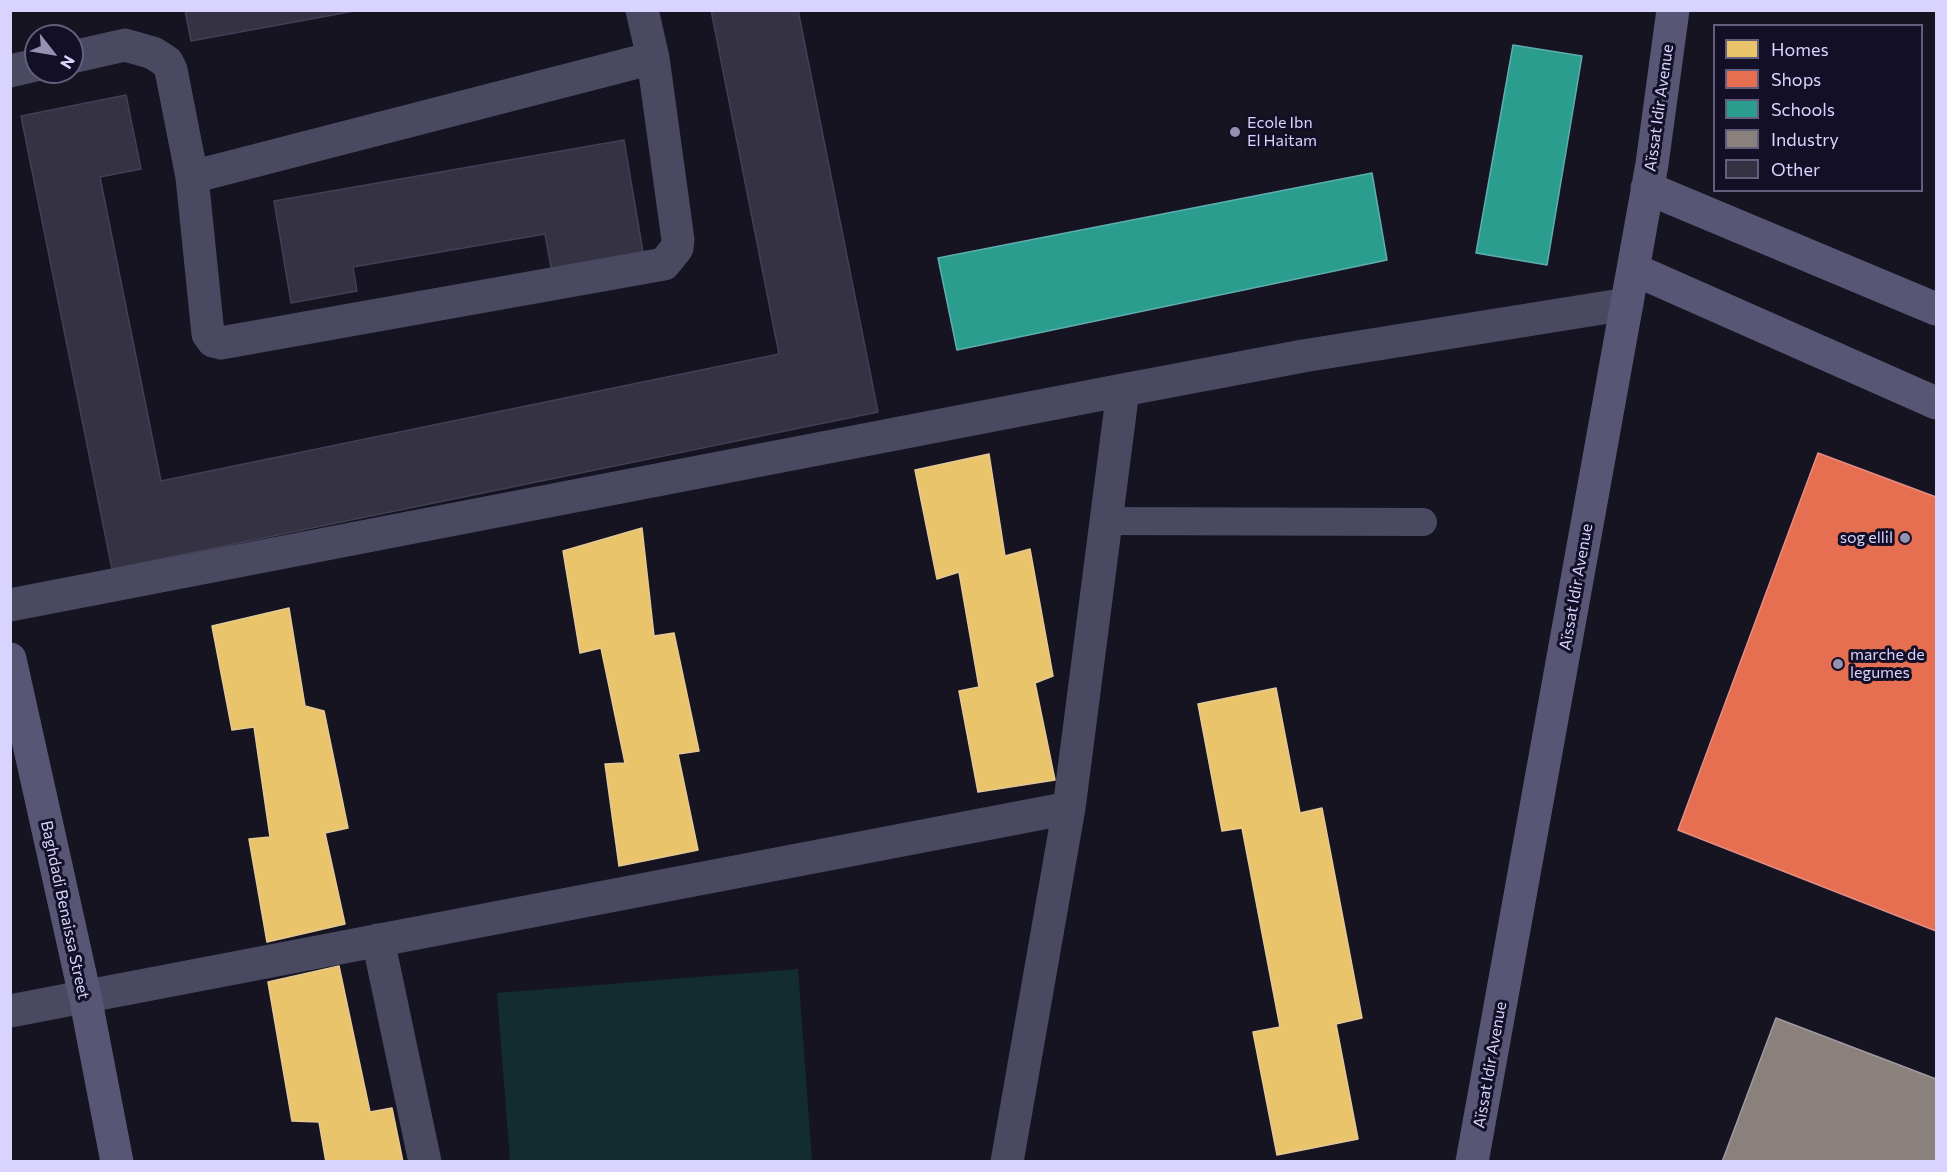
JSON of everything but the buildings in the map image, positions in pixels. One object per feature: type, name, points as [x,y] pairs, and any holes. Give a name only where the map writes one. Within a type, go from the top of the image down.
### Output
[{"type":"main road","name":"Aïssat Idir Avenue","points":[[1472,1161],[1627,304],[1647,188],[1673,10]]},
{"type":"main road","points":[[1647,188],[1936,309]]},
{"type":"main road","points":[[1633,269],[1936,403]]},
{"type":"main road","name":"Baghdadi Benaissa Street","points":[[10,659],[85,996],[117,1161]]},
{"type":"street","points":[[84,54],[125,45],[153,53],[167,62],[171,70],[192,177],[208,334],[217,343],[664,264],[677,249],[678,240],[653,58],[642,10]]},
{"type":"street","points":[[192,177],[653,58]]},
{"type":"street","points":[[10,605],[1303,356],[1627,304]]},
{"type":"street","points":[[1007,1161],[1070,808],[1123,390]]},
{"type":"street","points":[[10,1011],[1070,808]]},
{"type":"street","points":[[378,940],[425,1161]]},
{"type":"lane","points":[[1106,521],[1423,522]]},
{"type":"green space","points":[[798,969],[812,1161],[510,1161],[497,993]]},
{"type":"place","name":"Ecole Ibn El Haitam","points":[[1235,132]]},
{"type":"place","name":"sog ellil","points":[[1905,538]]},
{"type":"place","name":"marche de legumes","points":[[1838,664]]}]
